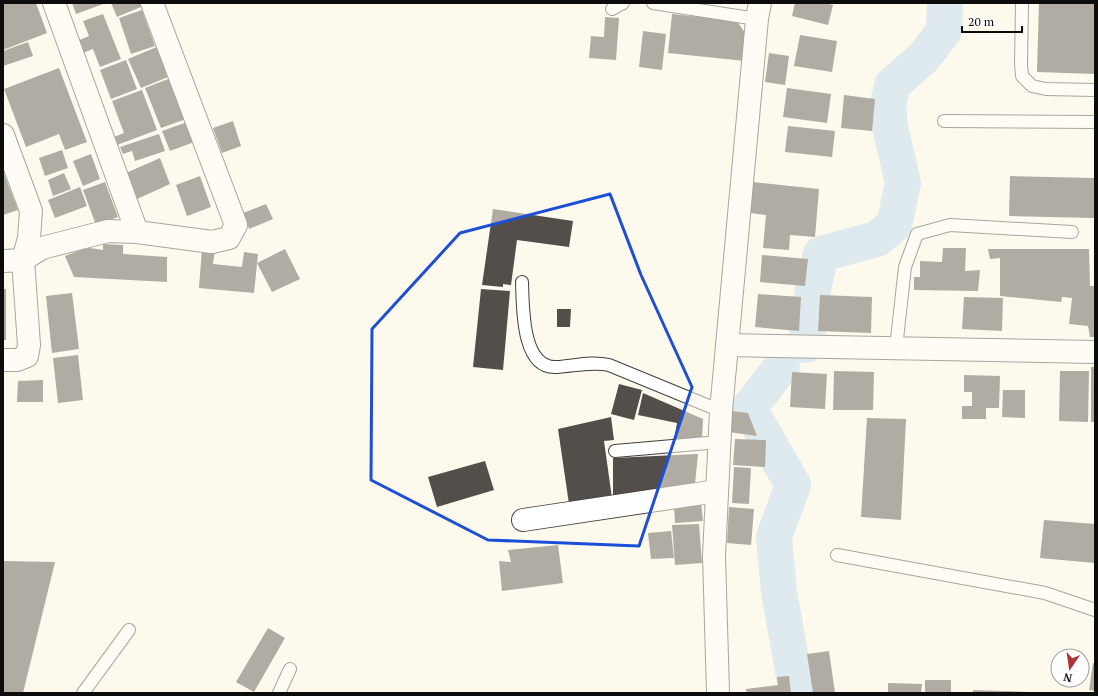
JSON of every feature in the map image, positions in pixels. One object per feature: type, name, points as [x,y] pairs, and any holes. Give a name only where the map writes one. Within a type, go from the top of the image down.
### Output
[{"type":"street","points":[[54,3],[137,232]]},
{"type":"street","points":[[13,260],[42,248],[108,231],[137,232],[212,242],[229,238],[236,225],[152,3]]},
{"type":"street","points":[[718,693],[714,556],[719,442],[759,11]]},
{"type":"street","points":[[3,135],[32,211],[29,238],[13,260],[29,345],[27,356],[17,360],[3,360]]},
{"type":"street","points":[[728,345],[1095,352]]},
{"type":"street","points":[[523,520],[717,491]]},
{"type":"lane","points":[[612,9],[623,3]]},
{"type":"lane","points":[[653,3],[759,11]]},
{"type":"lane","points":[[1022,3],[1022,76],[1032,86],[1046,89],[1095,90]]},
{"type":"lane","points":[[944,121],[1095,122]]},
{"type":"lane","points":[[896,348],[905,267],[917,234],[950,225],[1072,232]]},
{"type":"lane","points":[[522,282],[524,322],[529,344],[534,354],[545,366],[555,367],[592,363],[609,365],[721,411]]},
{"type":"lane","points":[[615,451],[719,442]]},
{"type":"lane","points":[[837,555],[1045,593],[1095,610]]},
{"type":"lane","points":[[83,693],[129,630]]},
{"type":"lane","points":[[279,693],[290,669]]},
{"type":"highlighted area","points":[[610,194],[641,275],[692,387],[639,546],[488,540],[371,480],[372,329],[460,233]]},
{"type":"building","points":[[3,3],[36,3],[47,33],[3,50]]},
{"type":"building","points":[[72,3],[106,3],[76,14]]},
{"type":"building","points":[[111,3],[148,3],[148,4],[117,17]]},
{"type":"building","points":[[795,3],[825,3],[833,5],[828,25],[792,16]]},
{"type":"building","points":[[1039,3],[1095,3],[1095,74],[1037,72]]},
{"type":"building","points":[[142,10],[155,46],[131,54],[119,18]]},
{"type":"building","points":[[103,14],[121,59],[100,67],[93,49],[80,54],[75,42],[89,36],[83,21]]},
{"type":"building","points":[[672,14],[737,21],[747,36],[745,61],[668,53]]},
{"type":"building","points":[[605,17],[619,18],[616,60],[589,58],[591,36],[604,37]]},
{"type":"building","points":[[643,31],[666,34],[662,70],[639,67]]},
{"type":"building","points":[[800,35],[837,41],[832,72],[794,66]]},
{"type":"building","points":[[28,42],[33,56],[3,66],[3,51]]},
{"type":"building","points":[[164,44],[173,75],[141,88],[128,59]]},
{"type":"building","points":[[769,53],[789,56],[785,85],[765,82]]},
{"type":"building","points":[[126,60],[137,89],[111,99],[100,70]]},
{"type":"building","points":[[59,68],[87,142],[65,150],[59,134],[26,147],[4,89]]},
{"type":"building","points":[[176,76],[192,117],[161,128],[145,88]]},
{"type":"building","points":[[787,88],[831,94],[827,123],[783,117]]},
{"type":"building","points":[[142,90],[157,130],[117,145],[114,137],[124,133],[112,101]]},
{"type":"building","points":[[844,95],[875,99],[872,131],[841,128]]},
{"type":"building","points":[[190,121],[197,141],[170,151],[162,131]]},
{"type":"building","points":[[233,121],[241,146],[222,153],[213,128]]},
{"type":"building","points":[[788,126],[835,131],[832,157],[785,152]]},
{"type":"building","points":[[159,134],[165,151],[135,161],[132,151],[123,154],[120,147]]},
{"type":"building","points":[[62,150],[68,168],[45,176],[39,158]]},
{"type":"building","points":[[91,154],[100,179],[83,186],[73,161]]},
{"type":"building","points":[[160,158],[170,184],[137,199],[126,173]]},
{"type":"building","points":[[3,171],[18,210],[3,215]]},
{"type":"building","points":[[64,173],[71,189],[53,196],[48,180]]},
{"type":"building","points":[[200,176],[211,207],[187,216],[176,185]]},
{"type":"building","points":[[1010,176],[1094,178],[1094,218],[1009,216]]},
{"type":"building","points":[[105,182],[118,217],[96,225],[83,190]]},
{"type":"building","points":[[753,182],[819,189],[815,237],[790,235],[789,250],[763,248],[766,215],[750,213]]},
{"type":"building","points":[[80,187],[87,206],[55,218],[48,200]]},
{"type":"building","points":[[266,204],[273,219],[249,229],[243,213]]},
{"type":"building","points":[[493,209],[573,221],[569,247],[517,240],[511,285],[503,284],[503,287],[482,285]]},
{"type":"building","points":[[103,244],[123,245],[123,254],[167,257],[167,282],[74,277],[65,256],[83,249],[90,248],[103,250]]},
{"type":"building","points":[[202,248],[215,250],[213,264],[242,267],[244,252],[258,254],[254,293],[199,288]]},
{"type":"building","points":[[943,248],[966,248],[965,271],[980,270],[978,291],[914,290],[914,277],[920,277],[920,261],[942,262]]},
{"type":"building","points":[[285,249],[300,279],[272,292],[257,263]]},
{"type":"building","points":[[988,249],[1089,249],[1090,286],[1095,286],[1095,337],[1090,337],[1088,326],[1069,324],[1072,298],[1062,297],[1061,302],[1000,296],[1000,258],[990,259]]},
{"type":"building","points":[[762,255],[808,259],[805,286],[760,282]]},
{"type":"building","points":[[3,289],[6,289],[6,340],[3,340]]},
{"type":"building","points":[[481,289],[510,291],[503,370],[473,367]]},
{"type":"building","points":[[72,293],[79,349],[52,353],[46,296]]},
{"type":"building","points":[[758,294],[801,297],[799,331],[755,327]]},
{"type":"building","points":[[820,295],[872,297],[871,333],[818,331]]},
{"type":"building","points":[[964,297],[1003,298],[1002,331],[962,329]]},
{"type":"building","points":[[557,309],[571,309],[570,327],[557,327]]},
{"type":"building","points":[[78,355],[83,400],[58,403],[53,358]]},
{"type":"building","points":[[1091,367],[1095,367],[1095,422],[1091,422]]},
{"type":"building","points":[[834,371],[874,372],[873,410],[833,410]]},
{"type":"building","points":[[1060,371],[1089,371],[1088,422],[1059,421]]},
{"type":"building","points":[[792,372],[827,374],[825,409],[790,407]]},
{"type":"building","points":[[964,375],[1000,376],[999,408],[986,408],[986,419],[962,419],[962,406],[972,406],[972,392],[964,392]]},
{"type":"building","points":[[43,380],[43,402],[17,402],[18,381]]},
{"type":"building","points":[[619,384],[642,390],[634,420],[611,414]]},
{"type":"building","points":[[1003,390],[1025,390],[1025,418],[1002,417]]},
{"type":"building","points":[[643,393],[703,419],[702,440],[674,440],[677,423],[638,415]]},
{"type":"building","points":[[731,411],[748,413],[757,436],[729,432]]},
{"type":"building","points":[[611,417],[614,440],[604,441],[612,498],[569,504],[558,429]]},
{"type":"building","points":[[867,418],[906,419],[901,520],[861,517]]},
{"type":"building","points":[[735,439],[766,440],[765,467],[733,465]]},
{"type":"building","points":[[698,454],[695,484],[613,498],[613,458]]},
{"type":"building","points":[[485,461],[494,490],[437,507],[428,477]]},
{"type":"building","points":[[734,467],[751,468],[749,504],[732,503]]},
{"type":"building","points":[[701,502],[703,521],[675,523],[674,505]]},
{"type":"building","points":[[729,507],[754,509],[751,545],[727,543]]},
{"type":"building","points":[[1044,520],[1095,524],[1095,563],[1040,558]]},
{"type":"building","points":[[699,524],[702,563],[675,565],[672,525]]},
{"type":"building","points":[[671,531],[674,558],[651,559],[648,533]]},
{"type":"building","points":[[558,545],[563,583],[502,591],[499,561],[511,562],[508,550]]},
{"type":"building","points":[[3,561],[55,562],[23,693],[3,693]]},
{"type":"building","points":[[268,628],[285,638],[254,692],[236,682]]},
{"type":"building","points":[[829,651],[835,693],[813,693],[807,654]]},
{"type":"building","points":[[1093,663],[1095,664],[1095,691],[1089,690]]},
{"type":"building","points":[[789,676],[791,693],[747,693],[746,689],[778,685],[777,677]]},
{"type":"building","points":[[925,680],[951,680],[951,693],[925,693]]},
{"type":"building","points":[[888,683],[922,684],[921,693],[888,693]]},
{"type":"building","points":[[973,690],[1032,692],[1032,693],[973,693]]},
{"type":"waterway","points":[[806,345],[813,289],[821,254],[877,239],[894,225],[903,183],[890,127],[888,105],[892,85],[923,58],[944,31],[945,3]]},
{"type":"waterway","points":[[782,366],[749,408],[793,485],[774,537],[779,592],[797,693]]}]
